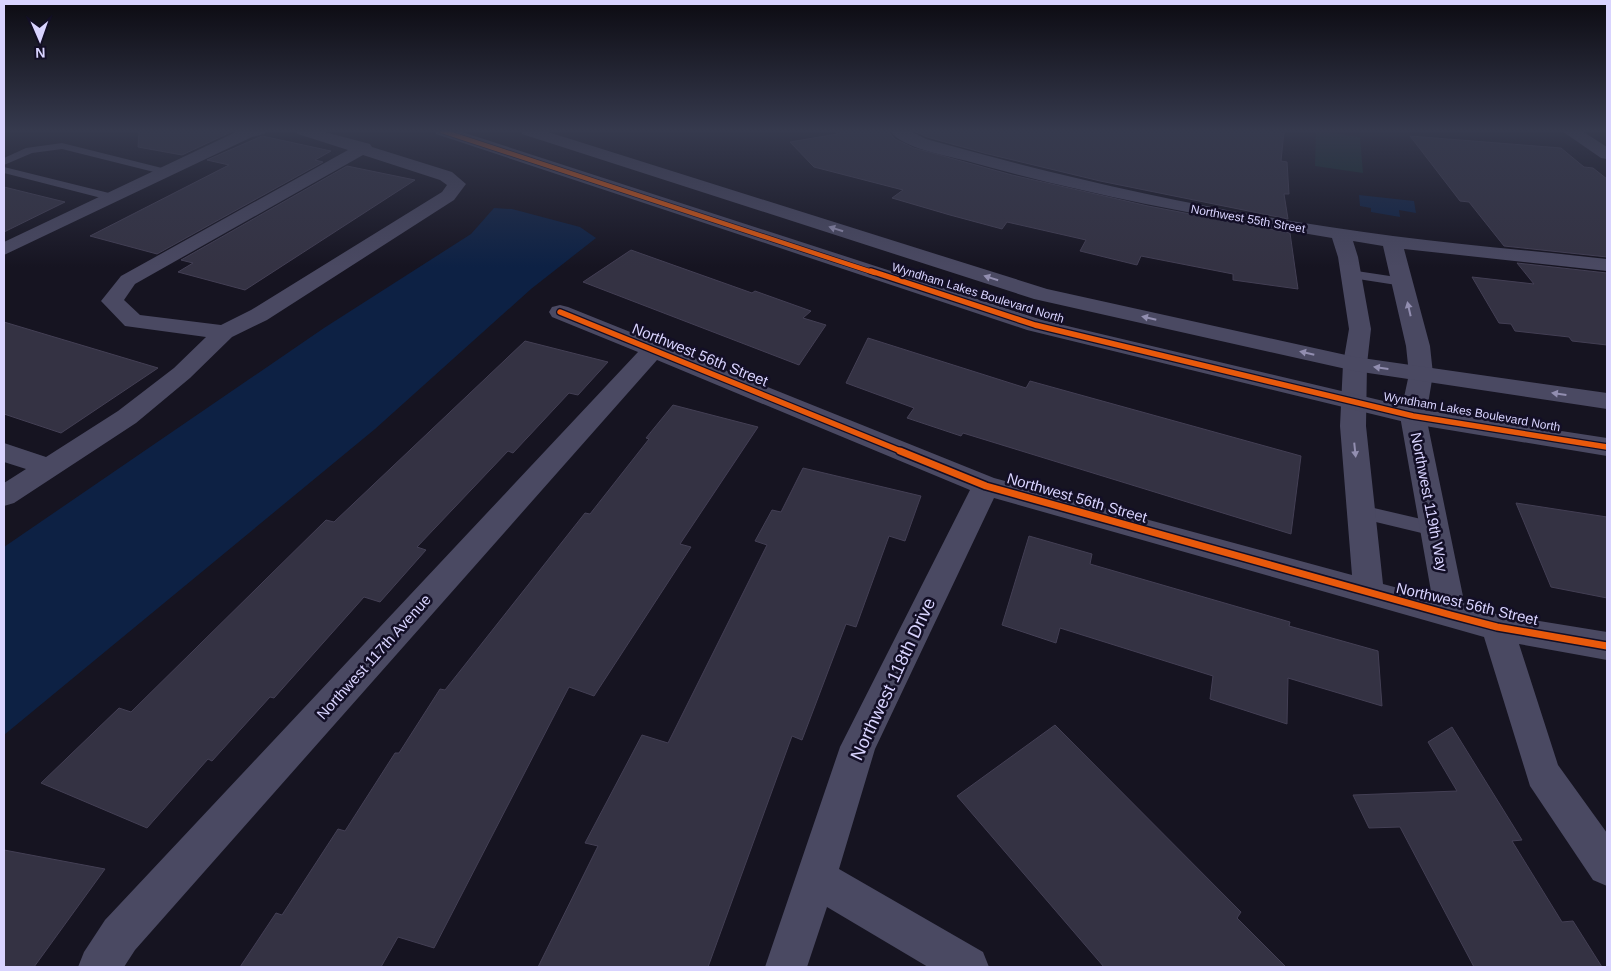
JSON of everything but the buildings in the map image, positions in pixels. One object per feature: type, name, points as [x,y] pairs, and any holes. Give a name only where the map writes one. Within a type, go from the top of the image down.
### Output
[{"type":"street","points":[[4,249],[157,176]]},
{"type":"street","points":[[224,332],[133,321],[112,301],[128,280],[313,176]]},
{"type":"street","points":[[4,496],[127,417],[182,373],[224,332],[259,316],[448,196],[457,184],[446,176]]},
{"type":"street","name":"Wyndham Lakes Boulevard North","points":[[581,176],[1035,325],[1413,416],[1607,447]]},
{"type":"street","name":"Wyndham Lakes Boulevard North","points":[[671,176],[1042,294],[1355,364],[1607,401]]},
{"type":"street","name":"Northwest 55th Street","points":[[1043,176],[1182,207],[1342,235],[1607,265]]},
{"type":"street","points":[[1342,235],[1360,329],[1355,364],[1353,426],[1369,592]]},
{"type":"street","name":"Northwest 119th Way","points":[[1392,242],[1418,346],[1421,374],[1413,416],[1450,615]]},
{"type":"street","name":"Northwest 56th Street","points":[[560,312],[986,486],[1450,615],[1497,626],[1607,646]]},
{"type":"street","name":"Northwest 117th Avenue","points":[[99,967],[120,935],[654,350]]},
{"type":"street","points":[[4,452],[48,467]]},
{"type":"street","name":"Northwest 118th Drive","points":[[786,967],[858,746],[986,486]]},
{"type":"street","points":[[1497,626],[1543,774],[1607,866]]},
{"type":"street","points":[[816,878],[968,967]]},
{"type":"lane","points":[[29,176],[113,197]]},
{"type":"lane","points":[[1350,274],[1403,282]]},
{"type":"lane","points":[[1361,512],[1434,529]]},
{"type":"water","points":[[1359,195],[1414,201],[1416,213],[1399,210],[1400,217],[1371,212],[1371,208],[1360,206]]},
{"type":"water","points":[[494,208],[512,209],[580,227],[596,238],[531,289],[375,429],[4,735],[4,547],[324,328],[471,234]]},
{"type":"cycle path","points":[[581,176],[1035,325],[1413,416],[1607,447]]},
{"type":"cycle path","points":[[560,312],[986,486],[1497,627],[1607,646]]}]
